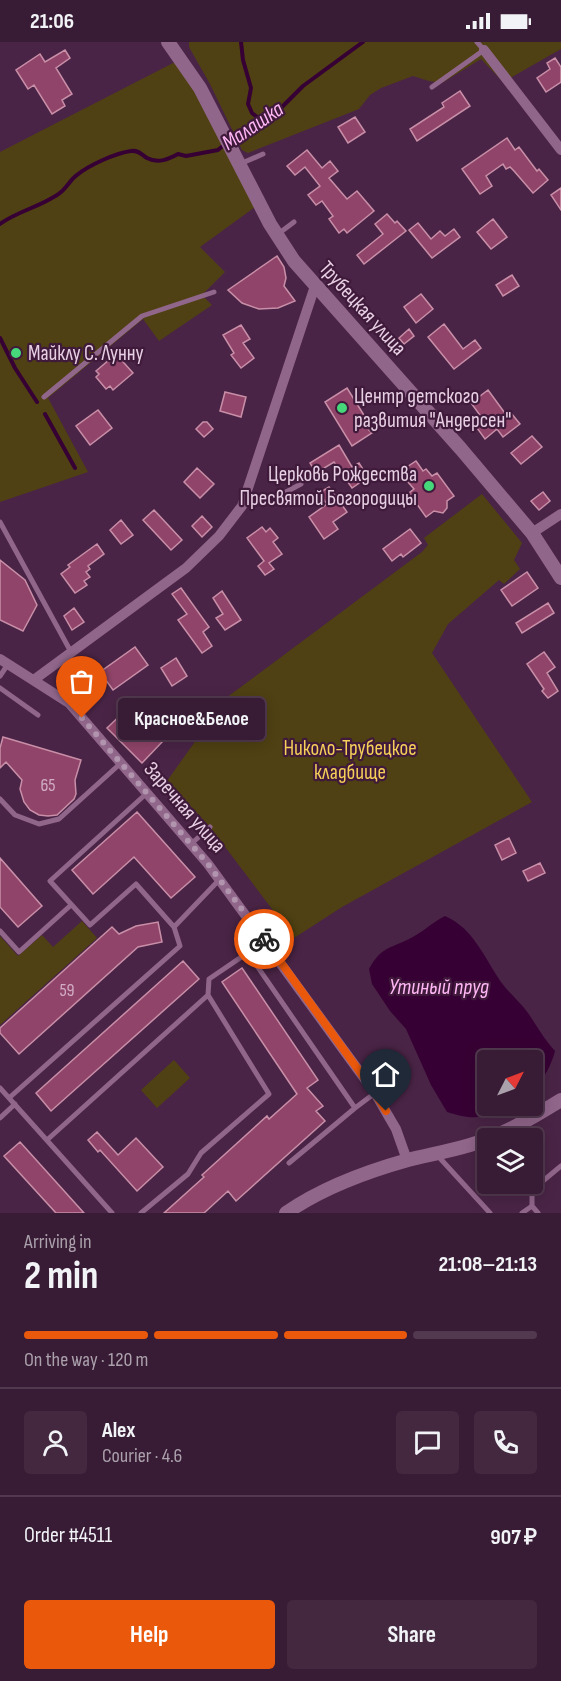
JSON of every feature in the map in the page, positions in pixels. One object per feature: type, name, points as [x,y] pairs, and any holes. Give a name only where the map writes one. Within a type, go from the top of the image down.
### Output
[{"type":"main road","name":"Трубецкая улица","points":[[172,43],[200,88],[277,235],[294,261],[532,533],[561,578]]},
{"type":"main road","points":[[286,1213],[324,1190],[407,1160],[472,1145],[524,1124],[561,1100]]},
{"type":"street","points":[[480,46],[561,150]]},
{"type":"street","points":[[35,680],[186,568],[219,536],[242,506],[315,286]]},
{"type":"street","points":[[532,533],[561,514]]},
{"type":"street","name":"Заречная улица","points":[[4,661],[69,702],[220,879],[375,1093],[396,1129],[407,1160]]},
{"type":"lane","points":[[432,87],[480,46]]},
{"type":"lane","points":[[238,163],[263,154]]},
{"type":"lane","points":[[277,235],[294,222]]},
{"type":"lane","points":[[44,397],[142,316],[214,291]]},
{"type":"lane","points":[[246,494],[267,502],[301,484]]},
{"type":"lane","points":[[0,522],[71,653]]},
{"type":"lane","points":[[0,676],[4,661]]},
{"type":"lane","points":[[0,688],[38,715]]},
{"type":"lane","points":[[0,799],[15,815],[39,824],[59,819],[121,763]]},
{"type":"lane","points":[[9,1098],[180,946],[174,927],[136,884],[90,925],[50,881],[147,793]]},
{"type":"lane","points":[[191,844],[210,827]]},
{"type":"lane","points":[[174,927],[220,879]]},
{"type":"lane","points":[[0,931],[19,952],[71,905]]},
{"type":"lane","points":[[141,1213],[188,1174],[201,1153],[269,1094],[208,995],[209,979],[265,940]]},
{"type":"lane","points":[[248,953],[355,1108]]},
{"type":"lane","points":[[47,1140],[208,995]]},
{"type":"lane","points":[[0,1088],[112,1213]]},
{"type":"lane","points":[[289,1163],[375,1093]]},
{"type":"lane","points":[[0,1118],[15,1104]]},
{"type":"lane","points":[[436,1154],[490,1213]]},
{"type":"lane","points":[[538,1213],[532,1206],[532,1190],[561,1166]]},
{"type":"lane","points":[[522,1213],[532,1206]]},
{"type":"green space","points":[[189,42],[561,42],[561,49],[503,82],[481,59],[442,83],[413,76],[381,88],[370,95],[359,109],[248,153],[242,150],[189,47]]},
{"type":"green space","points":[[177,61],[196,91],[255,207],[200,247],[225,272],[202,295],[212,305],[159,341],[143,319],[48,398],[88,472],[0,502],[0,152]]},
{"type":"green space","name":"Николо-Трубецкое кладбище","points":[[482,494],[522,543],[514,560],[520,569],[504,584],[499,580],[448,624],[432,653],[532,802],[342,907],[294,938],[210,827],[167,781],[226,698],[422,552],[428,545],[424,538]]},
{"type":"green space","points":[[82,921],[97,938],[0,1025],[0,936],[18,956],[42,935],[53,947]]},
{"type":"green space","points":[[174,1060],[190,1078],[157,1108],[141,1090]]},
{"type":"water","name":"Утиный пруд","points":[[445,916],[455,921],[471,936],[501,982],[525,1009],[555,1051],[543,1078],[543,1050],[477,1050],[477,1116],[484,1116],[480,1117],[465,1117],[447,1112],[431,1085],[406,1029],[390,1011],[372,984],[369,969],[382,952],[414,937]]},
{"type":"building","points":[[65,50],[70,58],[56,68],[72,94],[62,100],[65,106],[52,114],[34,85],[28,89],[16,70],[40,54],[45,62]]},
{"type":"building","points":[[555,58],[561,67],[561,82],[546,92],[537,78],[550,69],[547,63]]},
{"type":"building","points":[[460,91],[470,106],[417,141],[410,129],[444,107],[442,103]]},
{"type":"building","points":[[355,117],[365,132],[348,143],[338,127]]},
{"type":"building","points":[[507,138],[515,150],[519,147],[537,171],[539,169],[548,180],[533,193],[510,167],[506,169],[503,164],[486,176],[492,186],[480,194],[462,169]]},
{"type":"building","points":[[307,150],[322,168],[330,161],[338,171],[329,178],[347,199],[357,191],[374,211],[347,233],[344,229],[339,233],[329,219],[333,216],[322,201],[316,205],[308,195],[320,186],[305,167],[295,175],[287,166]]},
{"type":"building","points":[[561,188],[561,210],[551,195]]},
{"type":"building","points":[[387,214],[406,231],[364,264],[357,255],[383,234],[375,224]]},
{"type":"building","points":[[493,219],[507,237],[491,249],[477,232]]},
{"type":"building","points":[[418,223],[431,239],[440,231],[445,236],[454,229],[460,237],[432,258],[409,230]]},
{"type":"building","points":[[277,256],[284,267],[286,278],[284,286],[295,301],[278,308],[259,309],[242,303],[228,290]]},
{"type":"building","points":[[512,275],[519,286],[503,296],[496,285]]},
{"type":"building","points":[[421,294],[433,309],[416,323],[404,307]]},
{"type":"building","points":[[444,324],[463,349],[475,340],[481,348],[454,369],[428,337]]},
{"type":"building","points":[[241,325],[250,339],[243,343],[254,358],[241,368],[231,355],[234,353],[223,335]]},
{"type":"building","points":[[409,329],[414,336],[404,344],[399,338]]},
{"type":"building","points":[[116,354],[133,373],[113,390],[110,386],[106,389],[96,377],[99,374],[96,371]]},
{"type":"building","points":[[347,388],[372,428],[369,430],[372,433],[352,446],[325,402]]},
{"type":"building","points":[[488,390],[507,416],[511,413],[520,424],[503,437],[497,429],[485,439],[477,428],[485,422],[471,403]]},
{"type":"building","points":[[225,392],[246,397],[241,417],[220,411]]},
{"type":"building","points":[[98,410],[112,428],[90,445],[76,426]]},
{"type":"building","points":[[203,422],[207,422],[213,429],[204,437],[196,429]]},
{"type":"building","points":[[532,436],[542,447],[521,464],[511,453]]},
{"type":"building","points":[[339,445],[352,467],[359,463],[368,477],[352,488],[334,462],[316,473],[310,463]]},
{"type":"building","name":"Церковь Рождества Пресвятой Богородицы","points":[[416,461],[423,471],[426,469],[432,476],[437,473],[454,496],[447,501],[447,508],[443,513],[434,511],[426,517],[409,493],[414,489],[408,482],[412,479],[404,469]]},
{"type":"building","points":[[197,468],[214,484],[200,498],[184,482]]},
{"type":"building","points":[[329,487],[347,512],[333,522],[338,529],[324,539],[309,517],[327,504],[319,493]]},
{"type":"building","points":[[543,492],[550,501],[539,510],[531,501]]},
{"type":"building","points":[[154,510],[182,540],[171,550],[143,520]]},
{"type":"building","points":[[202,516],[212,527],[202,537],[192,526]]},
{"type":"building","points":[[121,520],[133,535],[121,544],[110,530]]},
{"type":"building","points":[[262,527],[266,532],[270,528],[278,538],[273,542],[282,554],[269,563],[274,569],[265,575],[258,566],[264,561],[247,538]]},
{"type":"building","points":[[410,529],[421,543],[403,557],[401,554],[392,561],[383,549]]},
{"type":"building","points":[[97,544],[104,554],[88,566],[90,569],[86,572],[90,577],[84,581],[87,585],[75,593],[61,574],[70,567],[68,565]]},
{"type":"building","points":[[0,560],[25,580],[37,605],[23,631],[0,620]]},
{"type":"building","points":[[527,572],[538,588],[512,606],[501,590]]},
{"type":"building","points":[[181,588],[209,627],[203,632],[212,646],[202,653],[178,620],[187,614],[172,594]]},
{"type":"building","points":[[222,591],[241,620],[225,630],[216,618],[223,614],[213,598]]},
{"type":"building","points":[[548,603],[554,613],[522,633],[516,623]]},
{"type":"building","points":[[74,608],[84,622],[72,630],[64,616]]},
{"type":"building","points":[[135,647],[148,665],[113,690],[100,672]]},
{"type":"building","points":[[544,652],[555,667],[547,673],[558,691],[548,698],[527,664]]},
{"type":"building","points":[[176,658],[187,676],[172,686],[161,668]]},
{"type":"building","points":[[129,707],[163,741],[142,763],[107,728]]},
{"type":"building","points":[[3,737],[81,760],[75,780],[74,799],[57,815],[39,815],[30,810],[24,802],[20,789],[22,780],[6,762],[0,768],[0,748]]},
{"type":"building","points":[[137,812],[195,877],[171,898],[134,857],[93,894],[72,870]]},
{"type":"building","points":[[509,838],[516,853],[502,860],[495,845]]},
{"type":"building","points":[[0,858],[42,906],[18,927],[0,907]]},
{"type":"building","points":[[540,863],[545,873],[528,881],[523,871]]},
{"type":"building","points":[[158,922],[162,942],[138,947],[19,1054],[0,1033],[0,1028],[112,927],[119,934],[136,926]]},
{"type":"building","points":[[183,961],[199,979],[51,1111],[36,1093]]},
{"type":"building","points":[[242,968],[318,1080],[307,1088],[323,1106],[316,1111],[325,1121],[236,1201],[228,1191],[204,1213],[164,1213],[267,1116],[269,1119],[297,1094],[222,982]]},
{"type":"building","points":[[97,1132],[118,1155],[136,1138],[163,1167],[137,1191],[88,1140]]},
{"type":"building","points":[[20,1142],[84,1213],[56,1213],[4,1156]]},
{"type":"waterway","points":[[241,42],[243,60],[251,88],[248,104],[252,113],[263,122]]},
{"type":"waterway","name":"Малашка","points":[[0,224],[55,197],[82,171],[118,154],[136,151],[151,160],[159,161],[178,154],[186,156],[218,150],[243,129],[257,126],[271,118],[303,86],[363,42]]},
{"type":"waterway","points":[[0,338],[15,368],[37,402]]},
{"type":"waterway","points":[[45,414],[75,468]]},
{"type":"way so far","points":[[82,718],[208,864],[264,939]]},
{"type":"place","name":"Майклу С. Лунну","points":[[16,353]]},
{"type":"place","name":"Центр детского развития \"Андерсен\"","points":[[342,408]]},
{"type":"place","name":"Церковь Рождества Пресвятой Богородицы","points":[[429,486]]},
{"type":"place","name":"Красное&Белое","points":[[82,718]]},
{"type":"route","points":[[264,939],[386,1111]]}]
